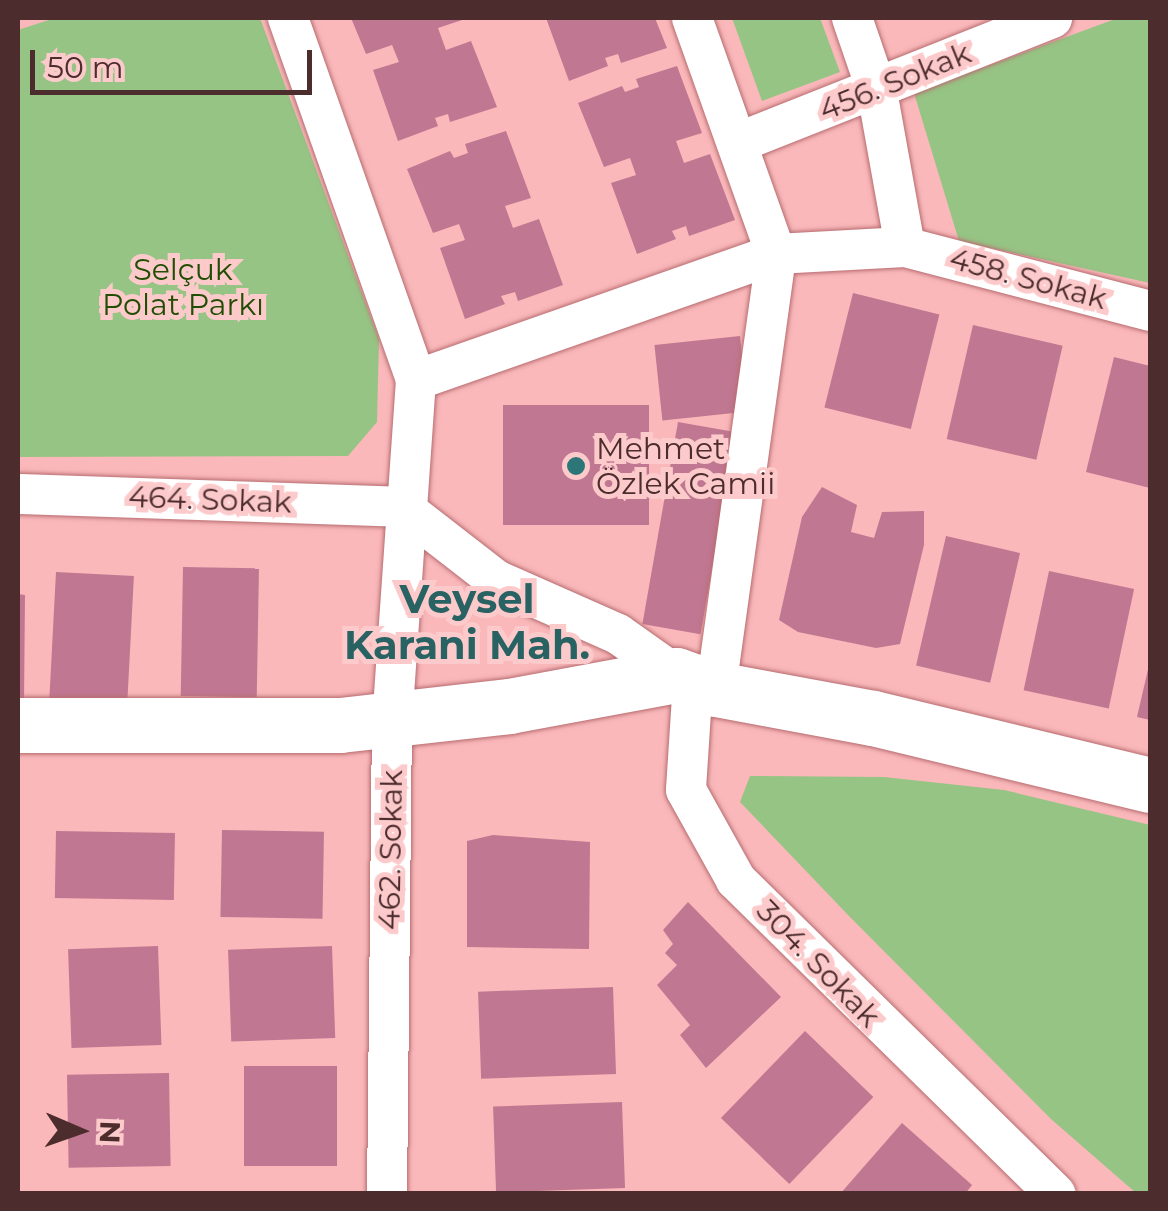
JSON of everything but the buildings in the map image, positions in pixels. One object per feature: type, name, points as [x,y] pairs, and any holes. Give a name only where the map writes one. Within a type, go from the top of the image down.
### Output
[{"type":"street","name":"462. Sokak","points":[[288,18],[416,380],[402,507],[392,719],[388,1194]]},
{"type":"street","points":[[692,18],[776,254]]},
{"type":"street","points":[[852,18],[877,90],[905,247]]},
{"type":"street","name":"456. Sokak","points":[[737,144],[1052,18]]},
{"type":"street","name":"458. Sokak","points":[[416,380],[776,254],[905,247],[1150,312]]},
{"type":"street","name":"304. Sokak","points":[[776,254],[695,682],[686,790],[736,880],[1054,1194]]},
{"type":"street","name":"464. Sokak","points":[[18,494],[402,507]]},
{"type":"street","points":[[402,507],[496,580],[618,634],[695,682]]},
{"type":"street","points":[[18,725],[392,719],[695,682],[872,718],[1150,785]]},
{"type":"green space","name":"Selçuk Polat Parkı","points":[[55,18],[260,18],[379,339],[377,422],[348,456],[18,457],[18,30]]},
{"type":"green space","points":[[732,18],[820,18],[840,72],[762,101]]},
{"type":"green space","points":[[1118,18],[1150,18],[1150,283],[959,241],[914,93]]},
{"type":"green space","points":[[750,776],[884,777],[1004,790],[1150,825],[1150,1193],[1136,1193],[1051,1119],[849,916],[740,802]]},
{"type":"place","name":"Mehmet Özlek Camii","points":[[576,466]]},
{"type":"district","name":"Veysel Karani Mah.","points":[[467,622]]}]
